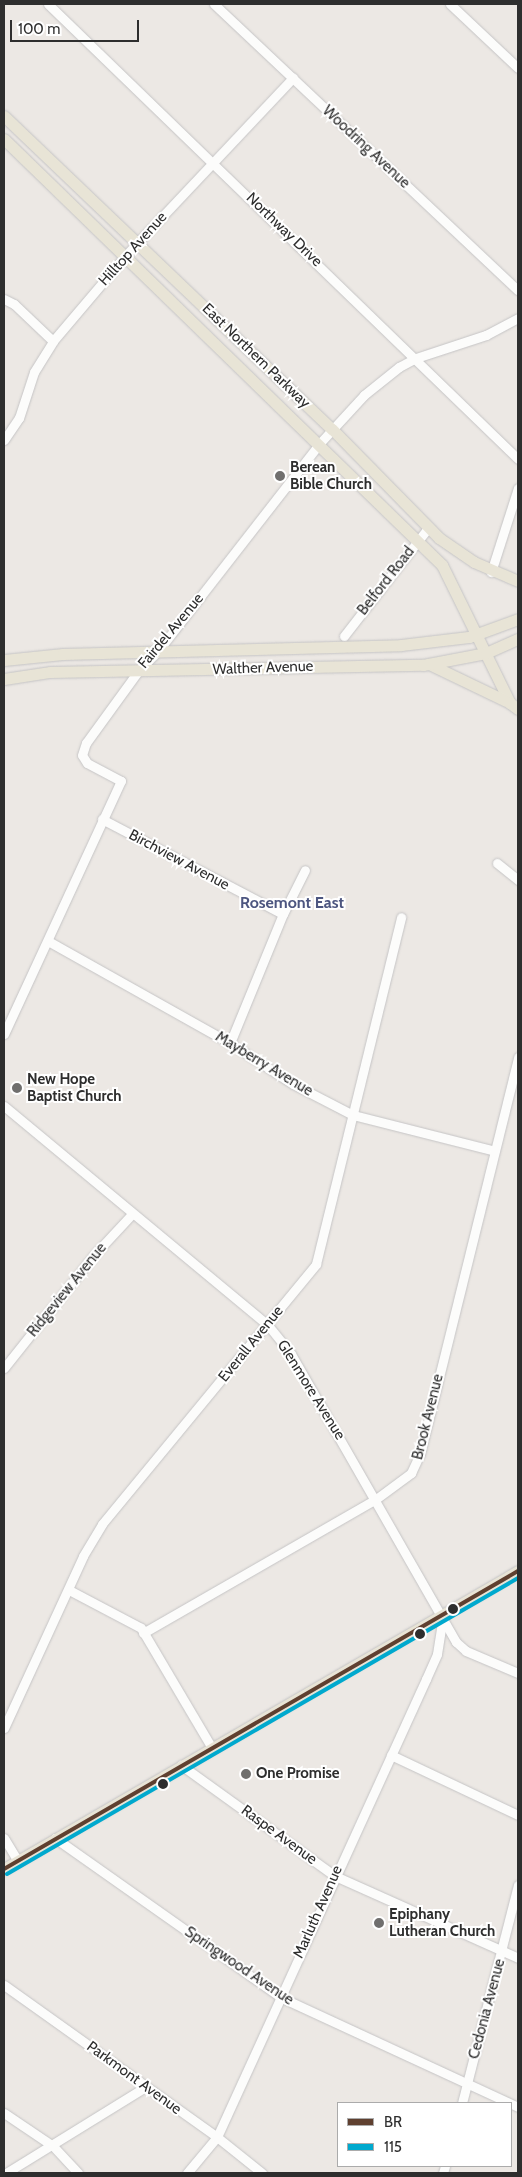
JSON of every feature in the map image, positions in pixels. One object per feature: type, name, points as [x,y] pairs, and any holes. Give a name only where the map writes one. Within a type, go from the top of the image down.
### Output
[{"type":"main road","name":"East Northern Parkway","points":[[4,116],[332,428],[429,527],[456,551],[491,572],[518,581]]},
{"type":"main road","name":"East Northern Parkway","points":[[4,139],[442,565],[514,706]]},
{"type":"main road","points":[[216,344],[230,332]]},
{"type":"main road","name":"Walther Avenue","points":[[4,660],[63,654],[401,645],[477,635],[518,620]]},
{"type":"main road","name":"Walther Avenue","points":[[4,679],[50,672],[429,664],[486,653],[518,639]]},
{"type":"main road","points":[[429,664],[514,706]]},
{"type":"main road","points":[[4,1869],[518,1571]]},
{"type":"street","name":"Northway Drive","points":[[48,4],[214,162],[518,459]]},
{"type":"street","name":"Woodring Avenue","points":[[214,4],[518,290]]},
{"type":"street","points":[[450,4],[518,68]]},
{"type":"street","name":"Hilltop Avenue","points":[[4,440],[19,418],[34,372],[52,341],[136,243],[294,78]]},
{"type":"street","points":[[4,299],[52,341]]},
{"type":"street","name":"Fairdel Avenue","points":[[4,1034],[121,781],[87,763],[82,755],[86,743],[139,670],[158,651],[318,444],[376,384],[416,358],[486,335],[518,318]]},
{"type":"street","points":[[491,572],[518,488]]},
{"type":"street","name":"Belford Road","points":[[344,636],[429,527]]},
{"type":"street","name":"Birchview Avenue","points":[[102,819],[283,914]]},
{"type":"street","points":[[498,863],[518,880]]},
{"type":"street","points":[[230,1043],[283,914],[306,870]]},
{"type":"street","name":"Everall Avenue","points":[[4,1728],[83,1556],[102,1524],[316,1264],[401,917]]},
{"type":"street","name":"Mayberry Avenue","points":[[48,941],[230,1043],[293,1084],[353,1115],[495,1151]]},
{"type":"street","name":"Brook Avenue","points":[[143,1633],[376,1498],[407,1478],[416,1466],[518,1057]]},
{"type":"street","name":"Glenmore Avenue","points":[[4,1106],[267,1324],[292,1354],[376,1498],[456,1642]]},
{"type":"street","name":"Ridgeview Avenue","points":[[4,1368],[82,1269],[132,1214]]},
{"type":"street","points":[[69,1590],[130,1620],[143,1633],[212,1748]]},
{"type":"street","name":"Marluth Avenue","points":[[187,2173],[217,2137],[439,1645],[443,1616]]},
{"type":"street","points":[[439,1645],[456,1642],[466,1651],[518,1673]]},
{"type":"street","points":[[390,1755],[518,1815]]},
{"type":"street","name":"Raspe Avenue","points":[[181,1766],[335,1876],[518,1958]]},
{"type":"street","points":[[4,1838],[18,1861]]},
{"type":"street","name":"Springwood Avenue","points":[[55,1838],[280,1996],[510,2102]]},
{"type":"street","name":"Cedonia Avenue","points":[[462,2102],[518,1884]]},
{"type":"street","name":"Parkmont Avenue","points":[[4,1985],[217,2137],[262,2173]]},
{"type":"street","points":[[6,2173],[53,2146],[145,2087]]},
{"type":"street","points":[[4,2113],[53,2146],[78,2173]]},
{"type":"transit line","name":"BR","points":[[4,1869],[518,1571]]},
{"type":"transit line","name":"115","points":[[7,1874],[518,1578]]},
{"type":"place","name":"Berean Bible Church","points":[[280,476]]},
{"type":"place","name":"New Hope Baptist Church","points":[[17,1088]]},
{"type":"place","name":"One Promise","points":[[246,1774]]},
{"type":"place","name":"Epiphany Lutheran Church","points":[[379,1923]]},
{"type":"district","name":"Rosemont East","points":[[292,903]]}]
